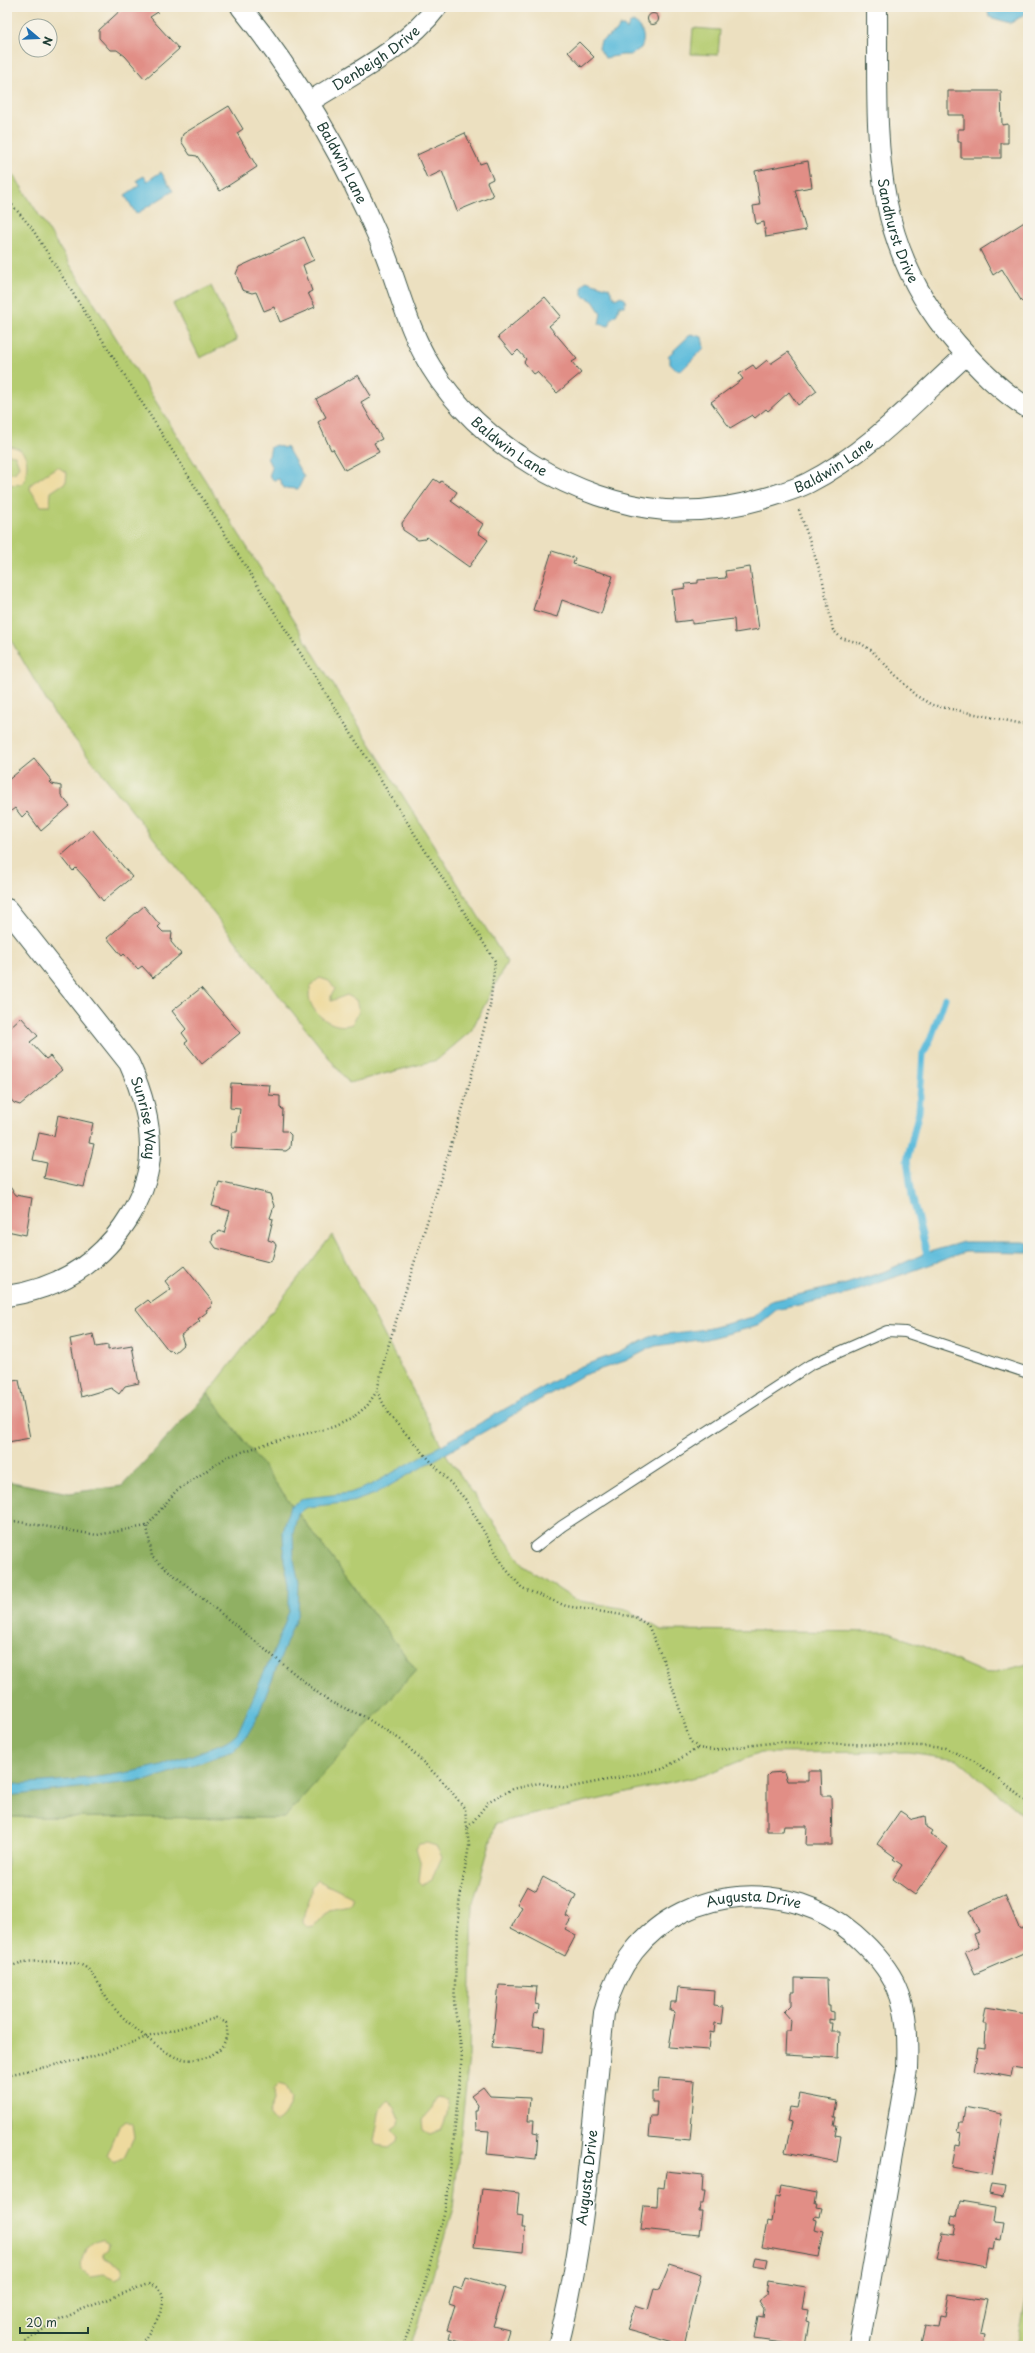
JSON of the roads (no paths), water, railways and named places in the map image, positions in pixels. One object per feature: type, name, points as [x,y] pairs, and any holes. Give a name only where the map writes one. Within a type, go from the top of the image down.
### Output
[{"type":"street","name":"Baldwin Lane","points":[[241,7],[259,29],[309,102],[369,216],[406,312],[431,368],[445,387],[490,434],[535,466],[562,480],[606,497],[634,505],[676,510],[716,508],[753,502],[806,484],[856,454],[966,355]]},
{"type":"street","name":"Denbeigh Drive","points":[[309,102],[400,44],[416,32],[437,7]]},
{"type":"street","name":"Sandhurst Drive","points":[[877,7],[878,134],[887,209],[896,242],[920,295],[940,325],[985,374],[1028,408]]},
{"type":"street","name":"Sunrise Way","points":[[7,909],[129,1063],[141,1090],[147,1119],[150,1155],[145,1184],[136,1205],[123,1228],[106,1249],[93,1260],[60,1281],[34,1291],[7,1296]]},
{"type":"street","name":"Augusta Drive","points":[[558,2346],[568,2307],[577,2255],[604,2013],[609,1994],[617,1976],[634,1951],[672,1918],[691,1908],[721,1899],[742,1896],[764,1896],[793,1901],[814,1908],[842,1923],[867,1945],[887,1969],[898,1989],[904,2011],[908,2047],[907,2069],[859,2346]]},
{"type":"lane","points":[[535,1547],[562,1526],[774,1387],[810,1365],[887,1331],[906,1332],[1028,1373]]},
{"type":"water","points":[[987,7],[1028,7],[1028,12],[1011,23],[989,17]]},
{"type":"water","points":[[633,22],[639,27],[643,34],[643,45],[641,48],[630,55],[605,58],[599,48],[601,41],[616,32],[620,26],[624,26],[627,30],[629,24]]},
{"type":"water","points":[[161,172],[173,191],[136,214],[125,195],[140,185],[137,180],[144,176],[147,181]]},
{"type":"water","points":[[586,281],[609,288],[615,299],[621,296],[626,300],[624,306],[619,306],[617,314],[612,318],[609,326],[599,324],[601,313],[593,301],[582,295],[582,286]]},
{"type":"water","points":[[691,334],[702,337],[704,348],[682,370],[675,369],[670,364],[670,358],[668,356]]},
{"type":"water","points":[[276,445],[284,448],[286,446],[304,477],[298,489],[284,488],[279,479],[274,480],[269,476],[272,468],[267,458],[271,447]]},
{"type":"water","points":[[963,1242],[1024,1242],[1028,1243],[1028,1253],[965,1252],[848,1294],[776,1310],[757,1326],[707,1339],[655,1346],[625,1361],[583,1375],[375,1494],[352,1502],[308,1507],[298,1513],[293,1533],[294,1560],[299,1583],[298,1613],[257,1718],[246,1737],[233,1751],[148,1780],[7,1796],[7,1786],[17,1784],[89,1778],[159,1766],[223,1743],[238,1732],[277,1643],[289,1611],[289,1584],[284,1561],[283,1532],[290,1506],[305,1498],[350,1493],[371,1485],[579,1367],[621,1352],[652,1336],[706,1329],[753,1317],[771,1301],[846,1284],[883,1272],[926,1253]]},
{"type":"waterway","points":[[928,1258],[912,1196],[907,1160],[919,1111],[923,1054],[931,1038],[945,998]]}]
